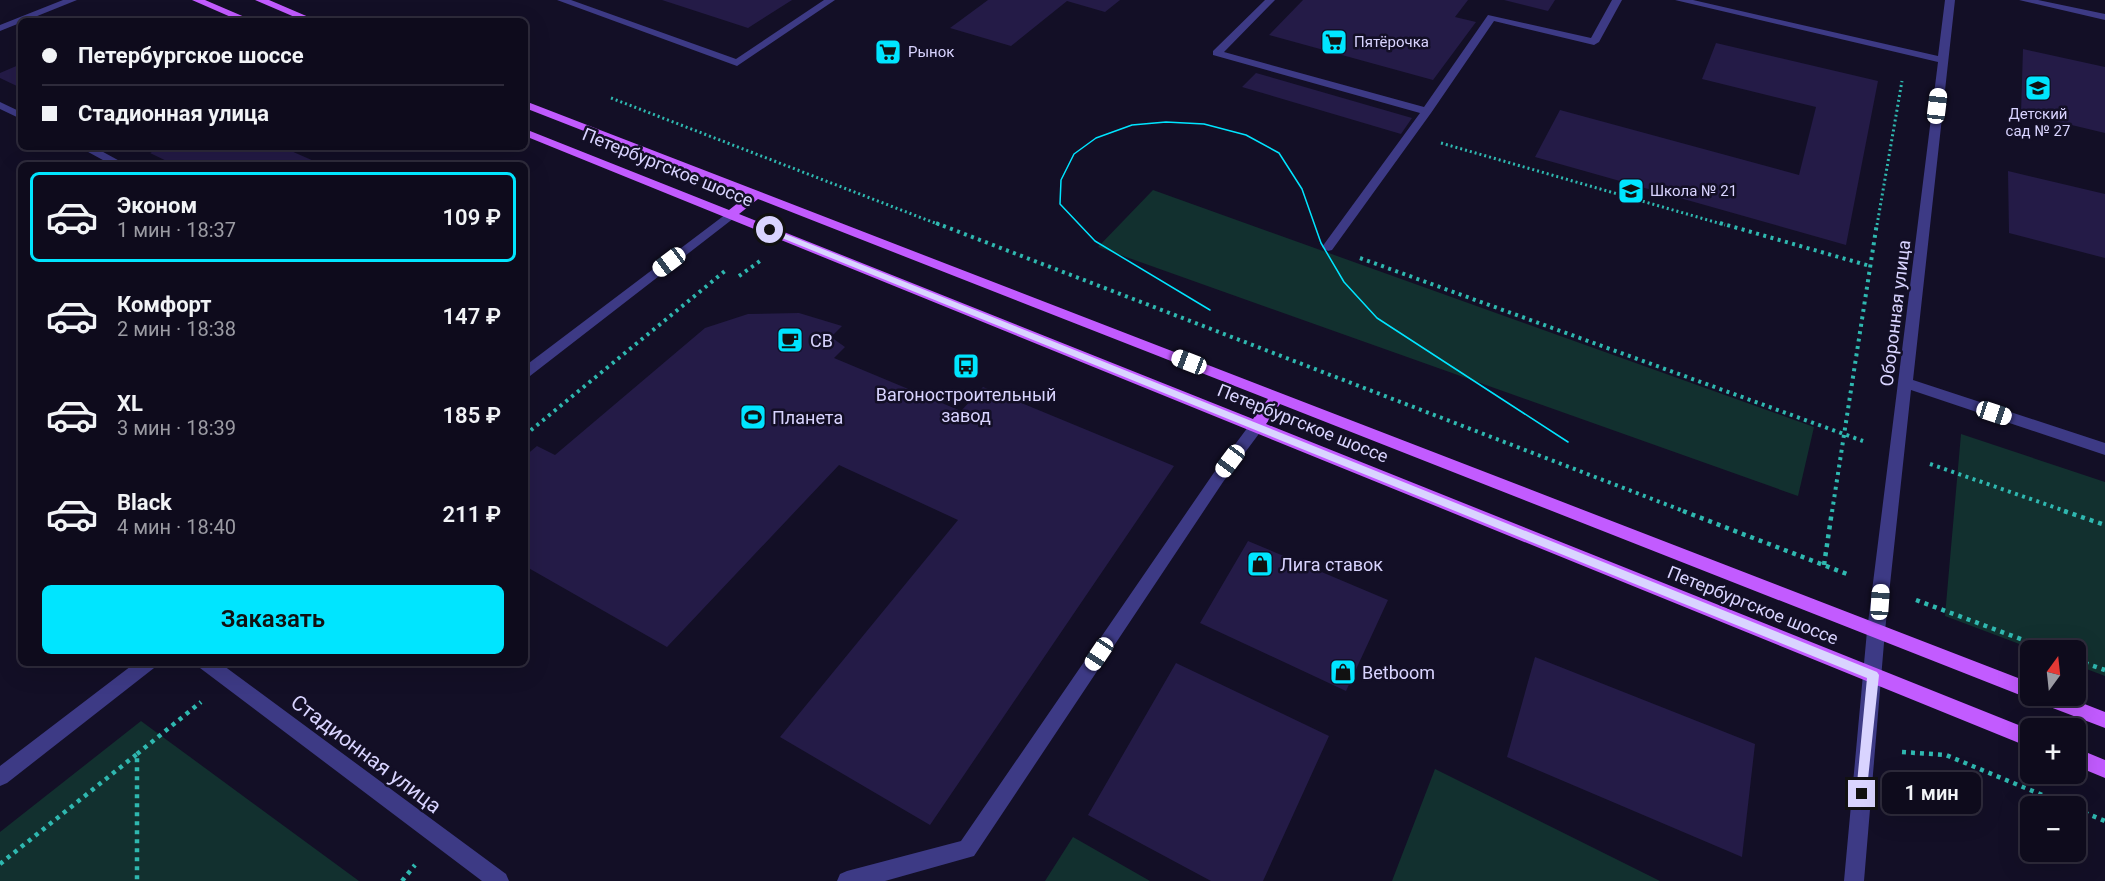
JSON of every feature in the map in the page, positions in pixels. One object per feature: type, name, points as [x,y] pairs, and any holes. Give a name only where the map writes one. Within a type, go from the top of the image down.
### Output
[{"type":"main road","points":[[197,0],[242,18]]},
{"type":"main road","points":[[260,0],[305,18]]},
{"type":"main road","name":"Петербургское шоссе","points":[[528,105],[2020,687]]},
{"type":"main road","name":"Петербургское шоссе","points":[[528,133],[2020,735]]},
{"type":"main road","points":[[730,215],[757,194]]},
{"type":"main road","points":[[1256,427],[1276,397]]},
{"type":"main road","points":[[2069,706],[2105,720]]},
{"type":"main road","points":[[2086,761],[2105,769]]},
{"type":"street","points":[[26,18],[72,0]]},
{"type":"street","points":[[562,0],[737,63],[830,0]]},
{"type":"street","points":[[1270,0],[1217,53],[1427,111]]},
{"type":"street","points":[[1328,247],[1411,134],[1491,17],[1594,42],[1617,0]]},
{"type":"street","points":[[1680,0],[1943,60]]},
{"type":"street","name":"Оборонная улица","points":[[1876,631],[1950,0]]},
{"type":"street","points":[[2024,0],[2105,16]]},
{"type":"street","points":[[0,28],[18,21]]},
{"type":"street","points":[[0,105],[18,114]]},
{"type":"street","points":[[91,150],[115,162]]},
{"type":"street","points":[[528,371],[730,215]]},
{"type":"street","points":[[1905,383],[2105,449]]},
{"type":"street","points":[[847,881],[967,849],[1218,478],[1256,427]]},
{"type":"street","points":[[1854,881],[1876,631]]},
{"type":"street","points":[[0,777],[144,666]]},
{"type":"street","name":"Стадионная улица","points":[[210,666],[499,881]]},
{"type":"path","points":[[1824,565],[1870,266],[1907,52]]},
{"type":"path","points":[[611,98],[2024,640]]},
{"type":"path","points":[[1411,134],[1870,266]]},
{"type":"path","points":[[1328,247],[1897,453],[2105,525]]},
{"type":"path","points":[[528,433],[725,271]]},
{"type":"path","points":[[2086,663],[2105,670]]},
{"type":"path","points":[[0,864],[228,679]]},
{"type":"path","points":[[1866,750],[1946,755],[2045,796]]},
{"type":"path","points":[[137,754],[137,881]]},
{"type":"path","points":[[2086,813],[2105,821]]},
{"type":"green space","points":[[1153,190],[1814,427],[1798,496],[1098,247]]},
{"type":"green space","points":[[1961,434],[2105,482],[2105,676],[2086,669],[2086,640],[2020,640],[2020,644],[1945,616]]},
{"type":"green space","points":[[141,721],[359,881],[0,881],[0,832]]},
{"type":"green space","points":[[1435,769],[1660,881],[1392,881]]},
{"type":"green space","points":[[1073,837],[1150,881],[1045,881]]},
{"type":"building","points":[[662,0],[792,0],[748,28]]},
{"type":"building","points":[[988,0],[1120,0],[1105,12],[1067,1],[1011,46],[950,28]]},
{"type":"building","points":[[1303,0],[1468,0],[1455,17],[1476,22],[1433,80],[1269,35]]},
{"type":"building","points":[[1504,0],[1555,0],[1548,11]]},
{"type":"building","points":[[1716,43],[1878,81],[1846,245],[1535,157],[1560,110],[1799,175],[1816,107],[1702,79]]},
{"type":"building","points":[[2023,49],[2105,67],[2105,133],[2021,113]]},
{"type":"building","points":[[18,65],[18,87],[0,78],[0,73]]},
{"type":"building","points":[[1256,73],[1412,118],[1401,134],[1242,87]]},
{"type":"building","points":[[156,150],[289,150],[316,162],[169,162],[150,153]]},
{"type":"building","points":[[2008,171],[2105,194],[2105,258],[2009,233]]},
{"type":"building","points":[[799,313],[842,326],[831,337],[845,347],[834,358],[961,411],[983,387],[1174,466],[930,825],[780,737],[958,520],[839,465],[667,647],[528,568],[528,454],[537,446],[555,455],[705,328],[748,314]]},
{"type":"building","points":[[1248,541],[1388,600],[1346,691],[1200,623]]},
{"type":"building","points":[[1535,657],[1755,744],[1742,857],[1507,757]]},
{"type":"building","points":[[1176,663],[1329,736],[1263,881],[1211,881],[1088,815]]},
{"type":"tram line","points":[[1210,310],[1095,241],[1060,204],[1061,180],[1074,154],[1096,138],[1132,125],[1166,122],[1204,124],[1246,135],[1279,153],[1302,189],[1321,243],[1344,282],[1377,318],[1568,442]]},
{"type":"place","name":"Пятёрочка","points":[[1334,42]]},
{"type":"place","name":"Рынок","points":[[888,52]]},
{"type":"place","name":"Детский сад № 27","points":[[2038,88]]},
{"type":"place","name":"Школа № 21","points":[[1631,191]]},
{"type":"place","name":"СВ","points":[[790,340]]},
{"type":"place","name":"Вагоностроительный завод","points":[[966,366]]},
{"type":"place","name":"Планета","points":[[753,417]]},
{"type":"place","name":"Лига ставок","points":[[1260,564]]},
{"type":"place","name":"Betboom","points":[[1343,672]]},
{"type":"route","points":[[770,230],[1873,675],[1862,794]]}]
